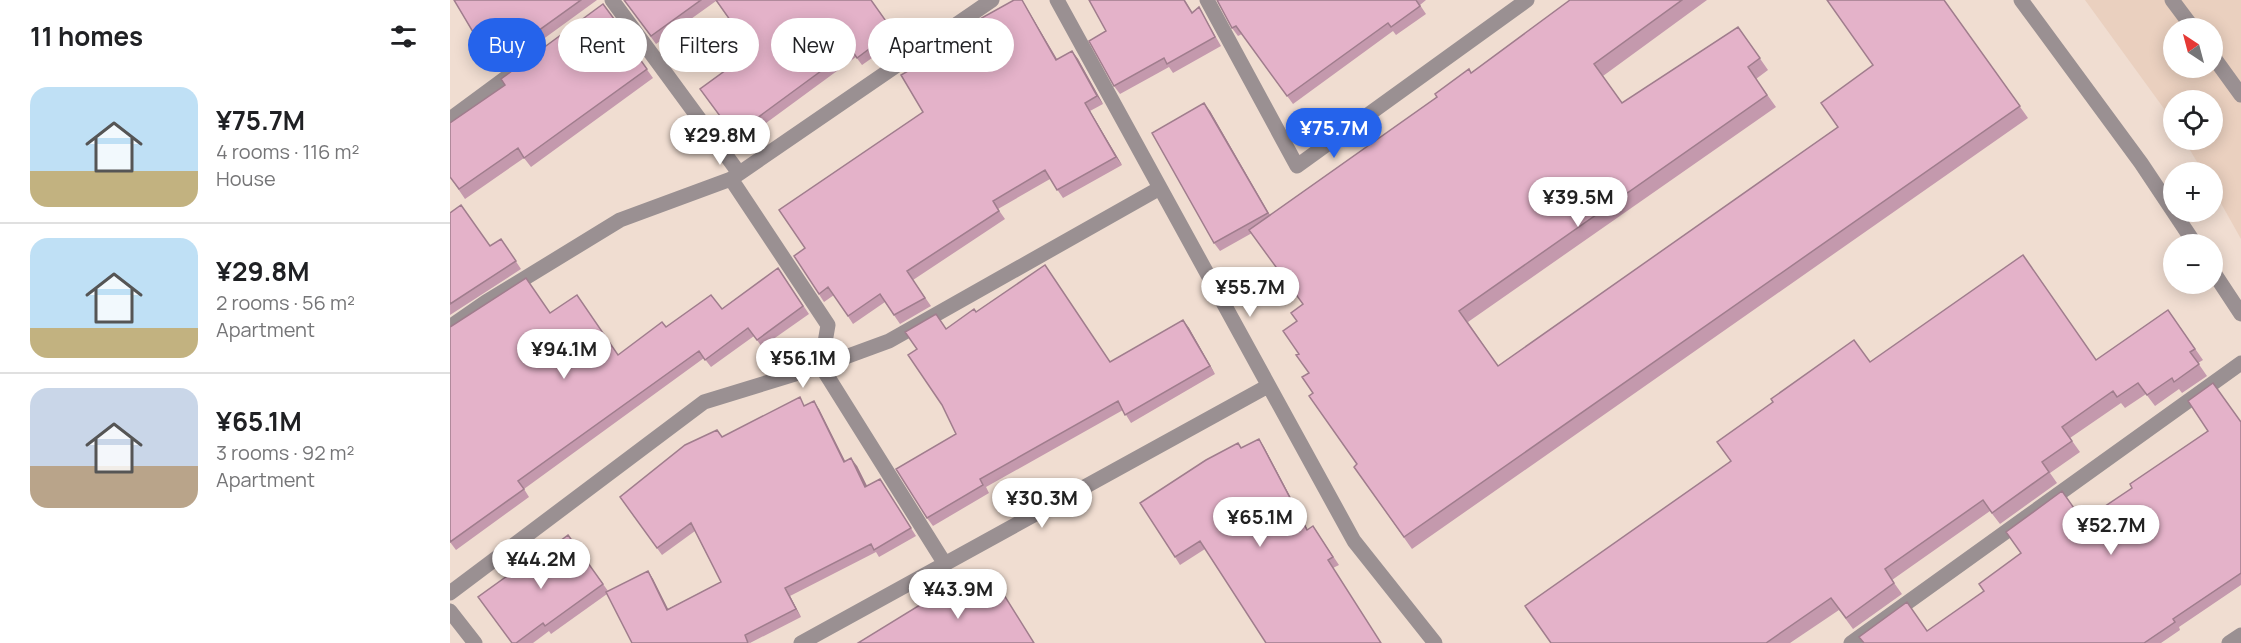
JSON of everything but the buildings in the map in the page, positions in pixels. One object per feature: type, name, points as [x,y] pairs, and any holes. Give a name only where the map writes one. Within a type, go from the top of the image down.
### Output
[{"type":"street","points":[[450,327],[486,302],[620,220],[735,176],[992,0]]},
{"type":"street","points":[[1057,0],[1354,541],[1435,643]]},
{"type":"street","points":[[1207,0],[1297,166],[1527,0]]},
{"type":"street","points":[[2021,0],[2141,163],[2188,234]]},
{"type":"street","points":[[2172,0],[2186,18]]},
{"type":"street","points":[[609,2],[735,176],[828,325],[821,366],[945,564]]},
{"type":"street","points":[[2223,71],[2241,95]]},
{"type":"street","points":[[450,119],[514,72]]},
{"type":"street","points":[[450,593],[704,402],[821,366],[889,341],[1160,188]]},
{"type":"street","points":[[2223,287],[2241,314]]},
{"type":"street","points":[[1851,643],[2241,363]]},
{"type":"street","points":[[801,643],[1268,386]]},
{"type":"street","points":[[450,610],[475,643]]},
{"type":"street","points":[[2229,643],[2241,634]]},
{"type":"shaded area","points":[[2085,0],[2241,0],[2241,239],[2223,207],[2223,162],[2197,162],[2190,150],[2223,150],[2223,90],[2163,90],[2163,107]]}]
